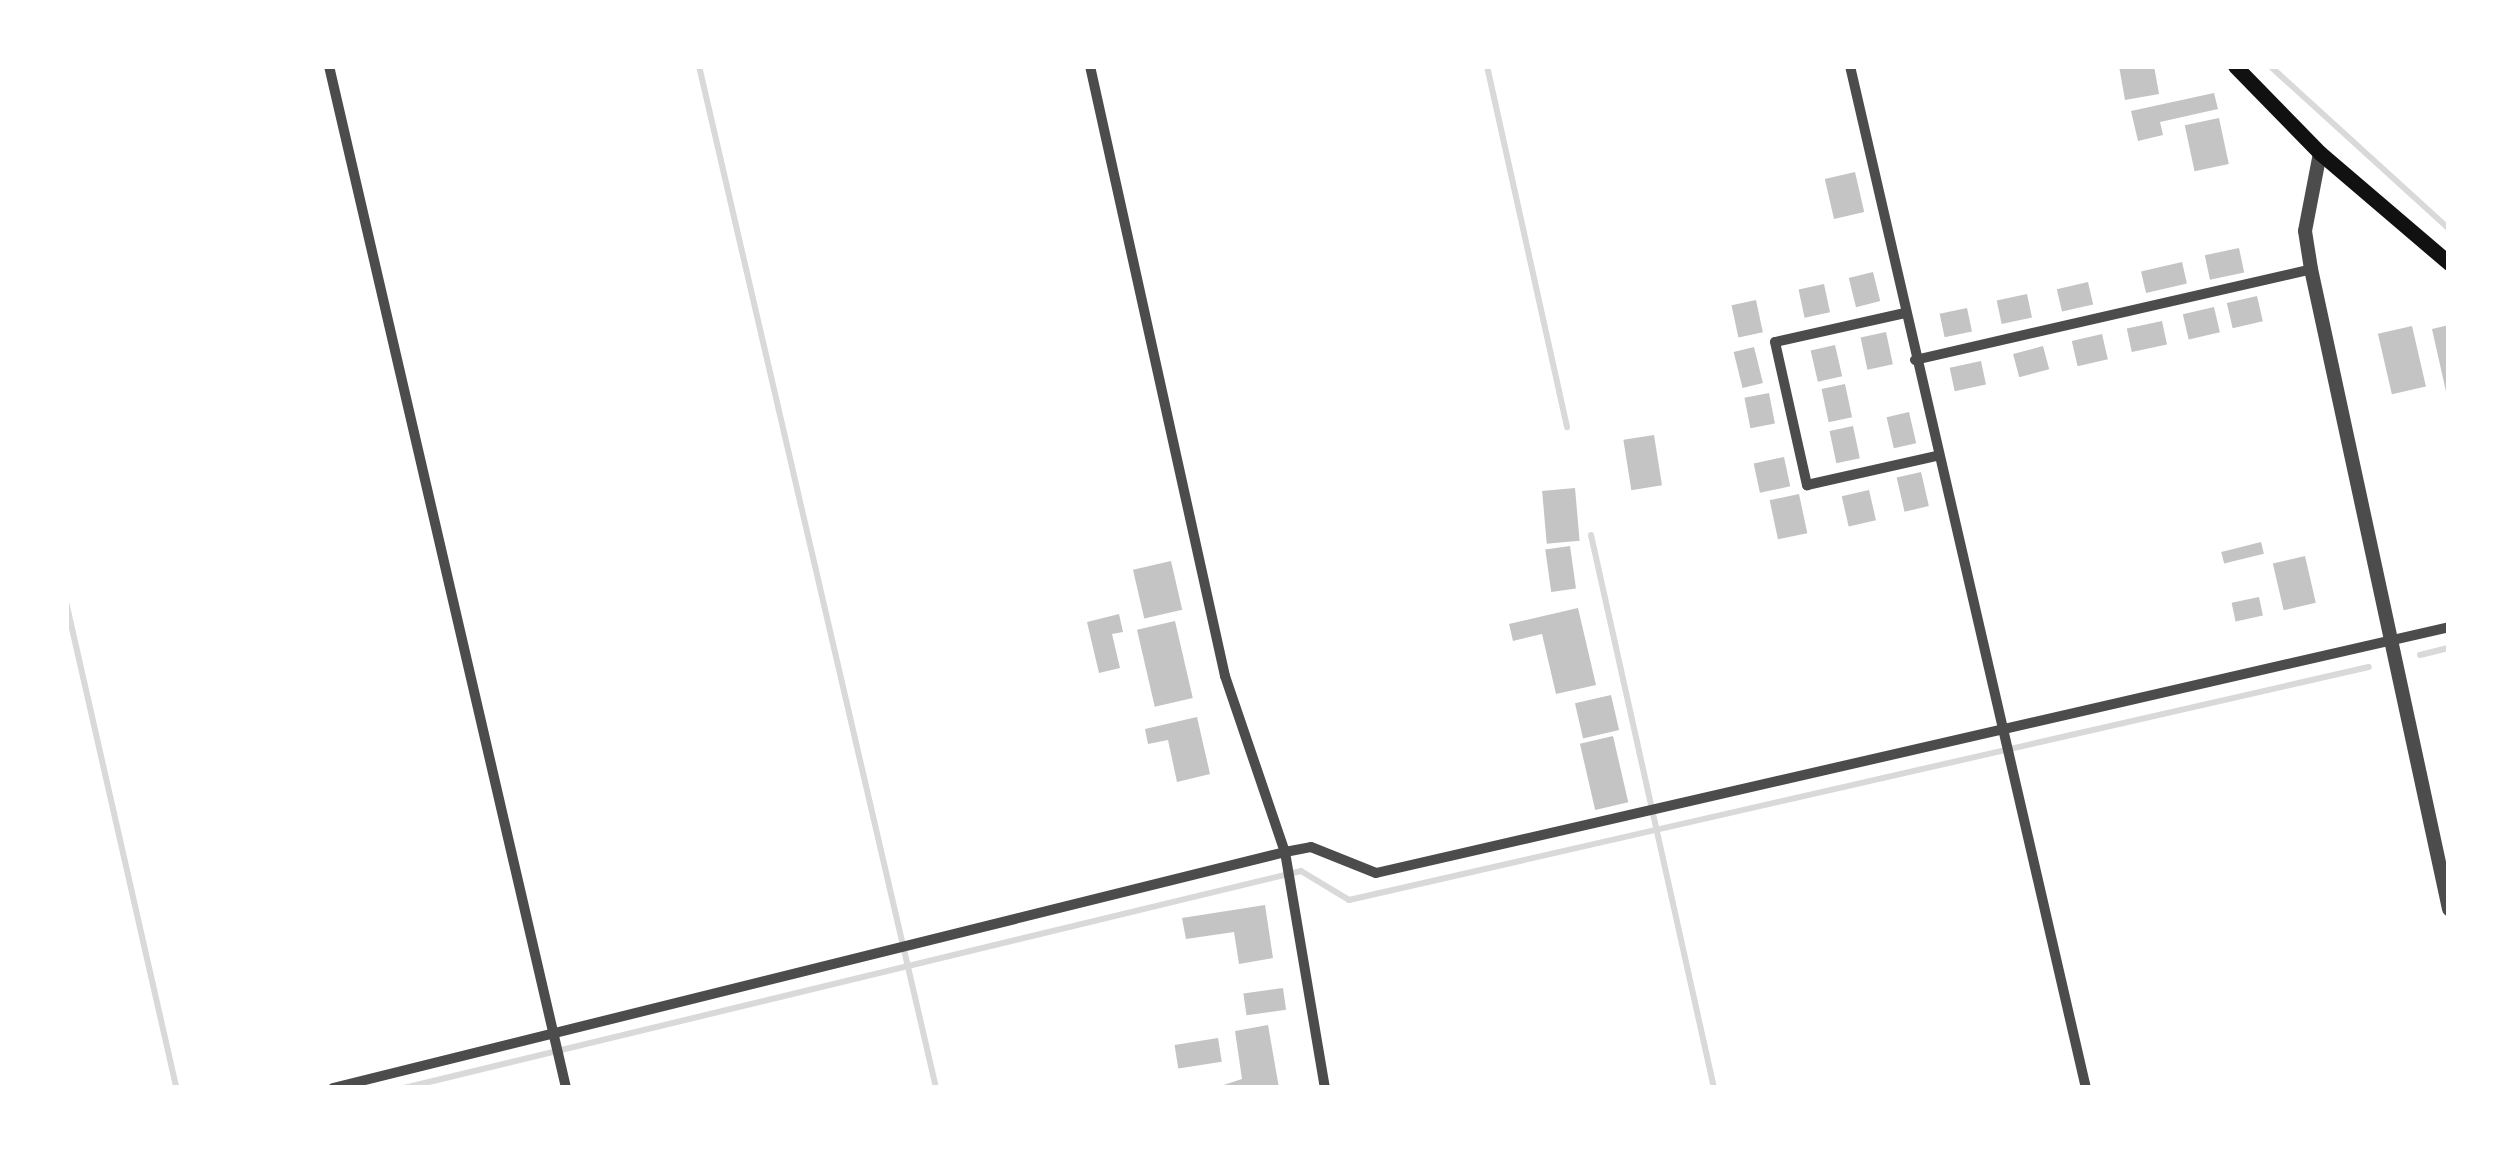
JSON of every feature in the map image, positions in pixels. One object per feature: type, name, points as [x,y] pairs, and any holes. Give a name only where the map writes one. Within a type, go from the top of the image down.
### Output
[{"type":"main road","points":[[2235,66],[2320,153],[2449,263]]},
{"type":"street","points":[[329,66],[566,1088]]},
{"type":"street","points":[[1090,66],[1225,676],[1285,851],[1324,1088]]},
{"type":"street","points":[[1850,66],[2086,1088]]},
{"type":"street","points":[[2320,153],[2305,231],[2311,269],[2449,909]]},
{"type":"street","points":[[1915,360],[2311,269]]},
{"type":"street","points":[[1905,313],[1775,342],[1807,485],[1937,456]]},
{"type":"street","points":[[333,1088],[1285,851],[1311,848],[1376,872],[2449,626]]},
{"type":"building","points":[[2119,66],[2154,66],[2159,94],[2125,100]]},
{"type":"building","points":[[2214,93],[2218,109],[2160,122],[2163,135],[2138,141],[2131,111]]},
{"type":"building","points":[[2219,118],[2229,164],[2195,171],[2185,125]]},
{"type":"building","points":[[1855,172],[1864,212],[1834,219],[1825,179]]},
{"type":"building","points":[[2239,248],[2244,272],[2210,280],[2205,255]]},
{"type":"building","points":[[2182,262],[2187,283],[2146,293],[2141,271]]},
{"type":"building","points":[[1873,272],[1880,301],[1856,307],[1849,278]]},
{"type":"building","points":[[2088,282],[2093,304],[2062,312],[2057,289]]},
{"type":"building","points":[[1824,284],[1830,312],[1805,318],[1799,289]]},
{"type":"building","points":[[2027,294],[2032,317],[2002,324],[1997,300]]},
{"type":"building","points":[[2257,296],[2263,321],[2233,328],[2227,303]]},
{"type":"building","points":[[1756,300],[1763,332],[1738,337],[1732,305]]},
{"type":"building","points":[[2214,307],[2220,332],[2189,340],[2183,314]]},
{"type":"building","points":[[1967,308],[1972,331],[1945,337],[1940,314]]},
{"type":"building","points":[[2162,321],[2167,344],[2132,352],[2127,328]]},
{"type":"building","points":[[2449,325],[2449,396],[2447,396],[2432,329]]},
{"type":"building","points":[[2412,326],[2426,386],[2392,394],[2378,334]]},
{"type":"building","points":[[1886,332],[1893,364],[1867,370],[1861,337]]},
{"type":"building","points":[[2102,334],[2108,359],[2078,366],[2072,341]]},
{"type":"building","points":[[1835,345],[1842,376],[1818,382],[1811,351]]},
{"type":"building","points":[[2043,346],[2049,369],[2019,377],[2013,354]]},
{"type":"building","points":[[1754,347],[1763,383],[1743,388],[1734,352]]},
{"type":"building","points":[[1981,361],[1986,384],[1955,391],[1950,368]]},
{"type":"building","points":[[1845,384],[1852,417],[1829,422],[1822,389]]},
{"type":"building","points":[[1769,393],[1775,423],[1750,428],[1744,398]]},
{"type":"building","points":[[1909,412],[1916,443],[1894,448],[1887,417]]},
{"type":"building","points":[[1853,426],[1860,458],[1836,463],[1830,431]]},
{"type":"building","points":[[1654,435],[1662,485],[1631,490],[1623,440]]},
{"type":"building","points":[[1784,457],[1790,486],[1760,493],[1754,463]]},
{"type":"building","points":[[1921,472],[1929,506],[1905,512],[1897,478]]},
{"type":"building","points":[[1575,488],[1580,541],[1547,544],[1542,491]]},
{"type":"building","points":[[1869,490],[1876,520],[1849,527],[1842,496]]},
{"type":"building","points":[[1799,494],[1807,533],[1778,539],[1770,500]]},
{"type":"building","points":[[2261,542],[2264,554],[2224,564],[2221,552]]},
{"type":"building","points":[[1570,546],[1576,589],[1551,592],[1545,549]]},
{"type":"building","points":[[2305,556],[2316,603],[2284,610],[2273,563]]},
{"type":"building","points":[[1171,561],[1182,610],[1144,618],[1133,570]]},
{"type":"building","points":[[2259,597],[2263,616],[2236,621],[2232,603]]},
{"type":"building","points":[[1578,608],[1596,685],[1556,694],[1542,634],[1513,641],[1509,624]]},
{"type":"building","points":[[1119,614],[1123,632],[1112,634],[1120,668],[1099,673],[1087,622]]},
{"type":"building","points":[[1175,621],[1193,698],[1155,707],[1137,630]]},
{"type":"building","points":[[1611,695],[1619,730],[1583,738],[1575,703]]},
{"type":"building","points":[[1197,717],[1210,774],[1177,782],[1168,740],[1148,744],[1145,729]]},
{"type":"building","points":[[1613,736],[1628,802],[1595,810],[1580,744]]},
{"type":"building","points":[[1265,905],[1273,958],[1239,964],[1234,932],[1186,939],[1182,918]]},
{"type":"building","points":[[1283,988],[1286,1010],[1246,1015],[1243,994]]},
{"type":"building","points":[[1268,1025],[1279,1088],[1214,1088],[1242,1079],[1235,1031]]},
{"type":"building","points":[[1218,1038],[1222,1062],[1178,1069],[1175,1045]]},
{"type":"waterway","points":[[699,66],[936,1088]]},
{"type":"waterway","points":[[1487,66],[1567,427]]},
{"type":"waterway","points":[[2270,66],[2449,229]]},
{"type":"waterway","points":[[1591,535],[1714,1088]]},
{"type":"waterway","points":[[66,602],[176,1088]]},
{"type":"waterway","points":[[2420,655],[2449,648]]},
{"type":"waterway","points":[[404,1088],[1301,871],[1349,900],[2369,667]]}]
